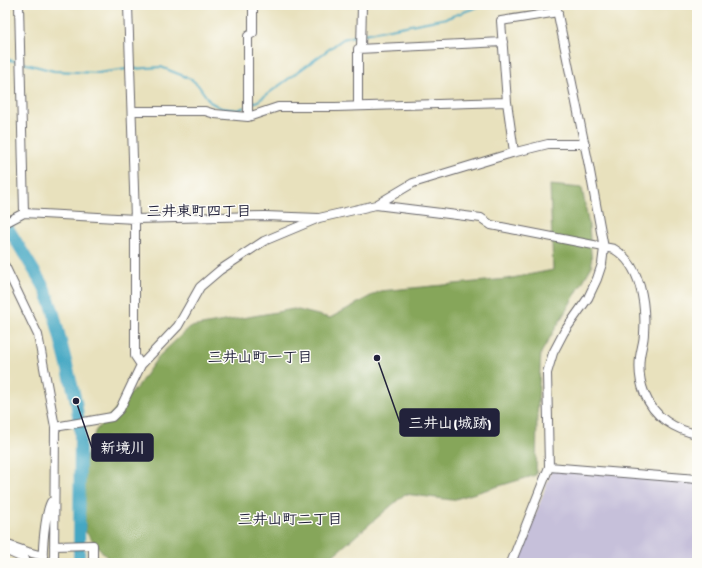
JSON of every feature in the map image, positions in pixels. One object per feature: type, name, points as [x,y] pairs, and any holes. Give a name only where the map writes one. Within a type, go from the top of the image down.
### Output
[{"type":"street","points":[[18,5],[22,214]]},
{"type":"street","points":[[128,5],[135,219],[135,356],[141,364]]},
{"type":"street","points":[[248,117],[248,36],[253,33],[253,5]]},
{"type":"street","points":[[358,106],[358,50],[361,49],[362,5]]},
{"type":"street","points":[[511,563],[549,467],[547,373],[553,353],[564,332],[588,298],[597,279],[602,264],[604,248],[585,144],[557,9],[501,21],[507,102],[514,152]]},
{"type":"street","points":[[361,49],[503,42]]},
{"type":"street","points":[[132,111],[205,111],[215,114],[248,117],[278,107],[507,102]]},
{"type":"street","points":[[58,427],[112,417],[120,409],[141,364],[178,326],[200,287],[220,270],[264,241],[320,218],[376,205],[413,184],[514,152],[548,144],[585,144]]},
{"type":"street","points":[[376,205],[481,218],[492,225],[614,249],[622,253],[631,264],[639,284],[644,309],[644,334],[640,359],[643,393],[659,416],[673,426],[686,432],[697,434]]},
{"type":"street","points":[[5,223],[22,214],[135,219],[265,216],[320,218]]},
{"type":"street","points":[[6,269],[38,335],[58,427],[54,496],[54,563]]},
{"type":"street","points":[[549,467],[697,479]]},
{"type":"street","points":[[5,544],[43,559],[50,504],[54,496]]},
{"type":"street","points":[[54,546],[93,545],[93,563]]},
{"type":"street","points":[[5,550],[25,559],[26,563]]},
{"type":"shaded area","points":[[552,469],[697,480],[697,563],[518,563]]},
{"type":"green space","points":[[550,185],[582,188],[589,226],[592,266],[541,353],[537,418],[536,475],[452,500],[405,494],[324,563],[116,563],[110,561],[85,531],[83,467],[96,430],[138,386],[158,357],[190,327],[294,309],[330,318],[380,291],[507,279],[553,270]]},
{"type":"waterway","points":[[364,34],[447,18],[483,5]]},
{"type":"waterway","points":[[537,5],[542,6]]},
{"type":"waterway","points":[[251,104],[258,101],[343,39],[359,35]]},
{"type":"waterway","points":[[5,59],[19,62]]},
{"type":"waterway","points":[[23,63],[54,71],[98,73],[127,69]]},
{"type":"waterway","points":[[132,69],[161,67],[191,79],[198,85],[210,102],[221,108],[238,110],[245,107]]},
{"type":"waterway","points":[[5,223],[44,287],[53,310],[76,401],[80,430],[79,563]]},
{"type":"place","name":"三井山(城跡)","points":[[377,358]]},
{"type":"place","name":"新境川","points":[[76,401]]},
{"type":"district","name":"三井東町四丁目","points":[[199,211]]},
{"type":"district","name":"三井山町一丁目","points":[[260,357]]},
{"type":"district","name":"三井山町二丁目","points":[[290,519]]}]
